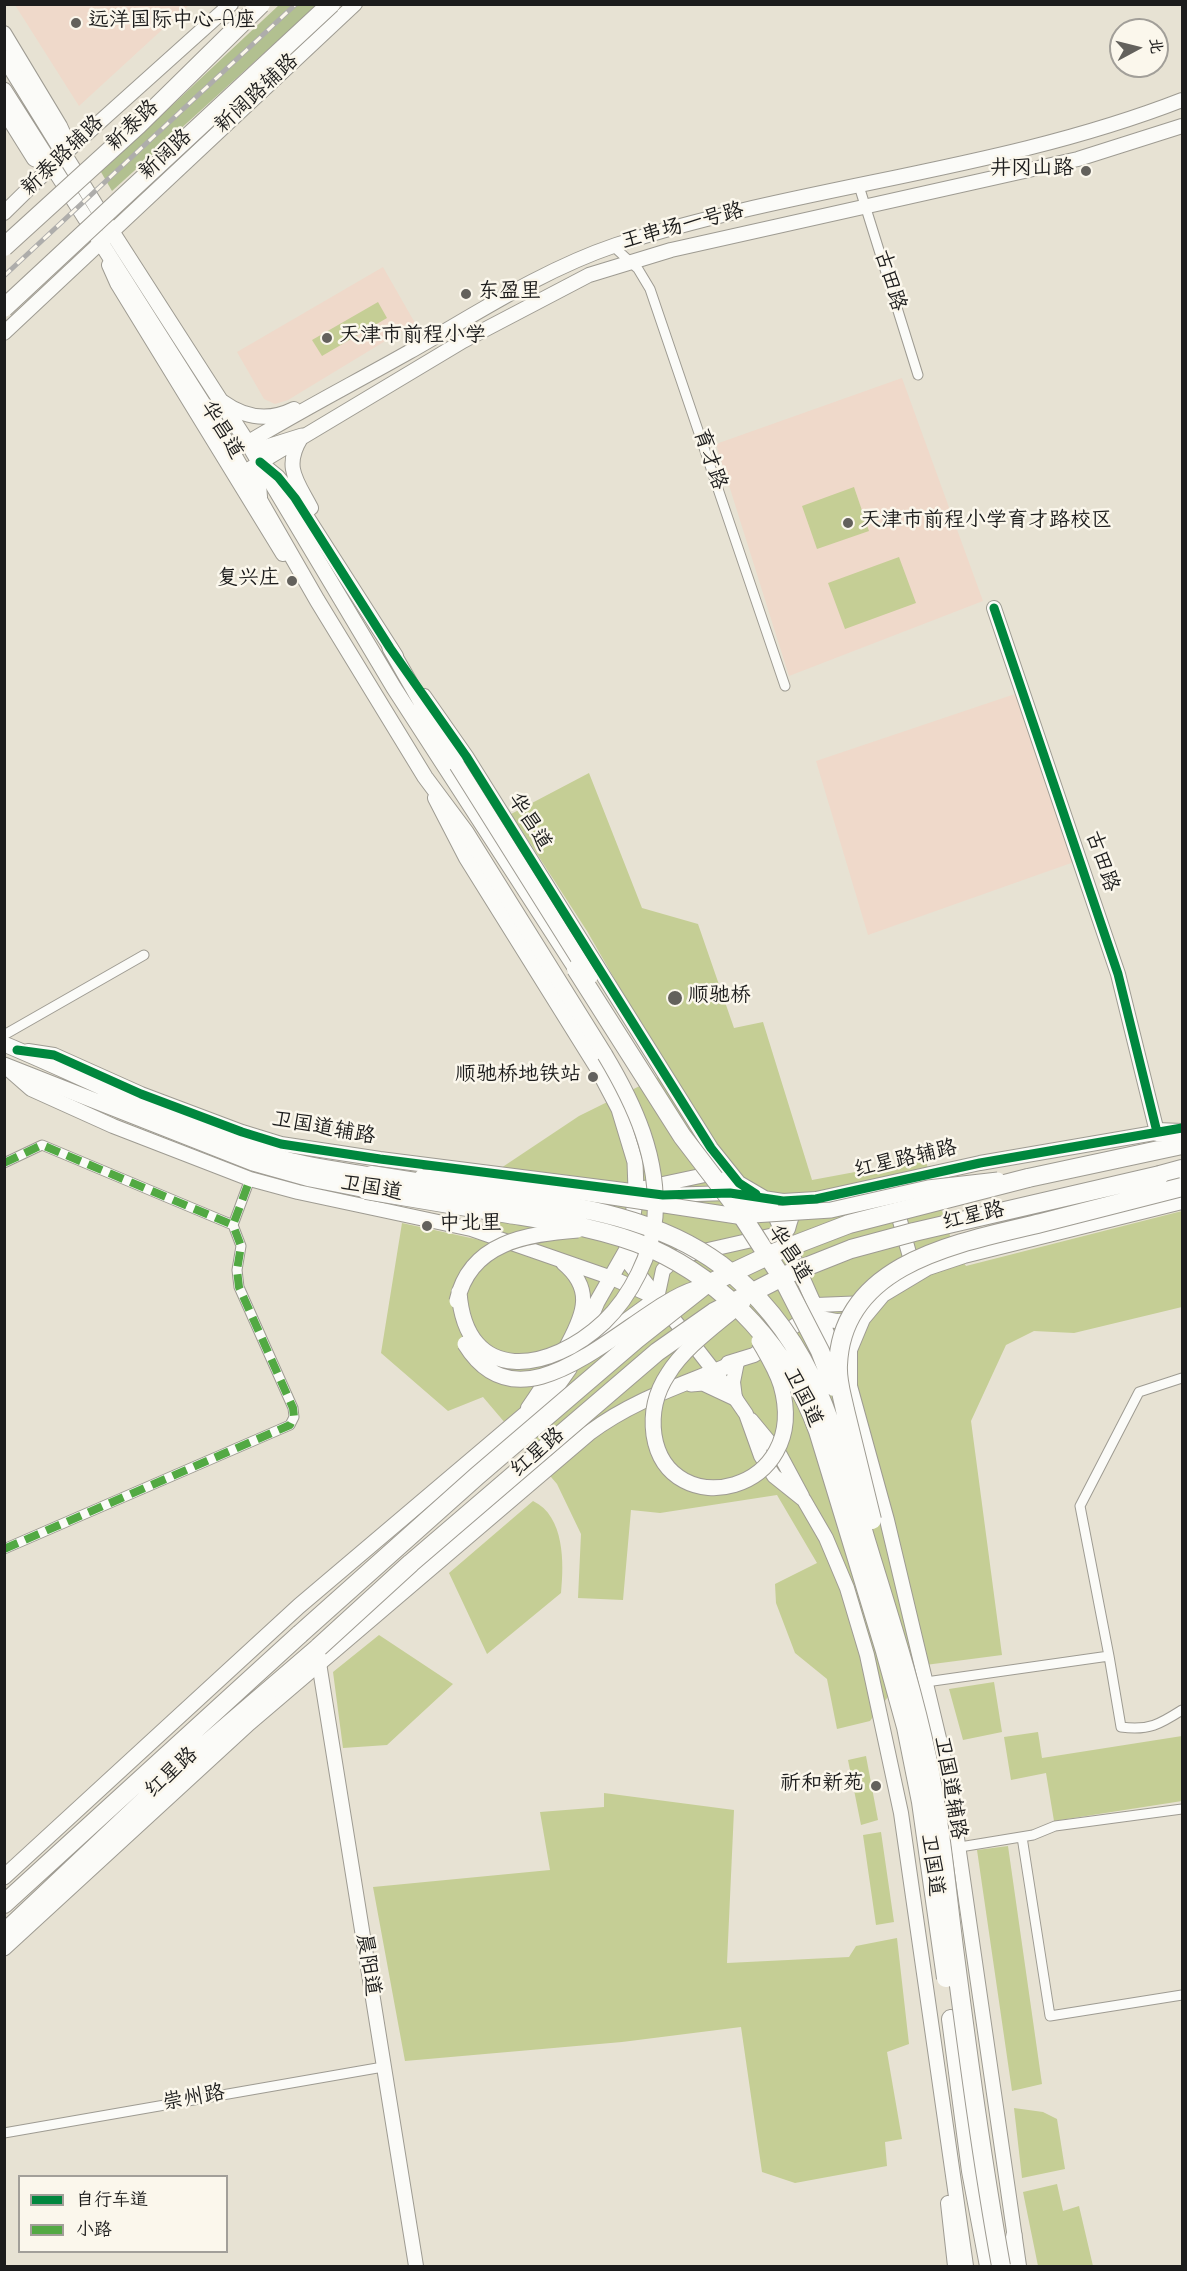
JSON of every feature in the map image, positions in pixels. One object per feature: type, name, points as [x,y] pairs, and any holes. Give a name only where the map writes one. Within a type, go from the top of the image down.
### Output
[{"type":"highway","name":"新泰路","points":[[4,247],[138,125],[261,4]]},
{"type":"highway","name":"新阔路","points":[[4,308],[331,4]]},
{"type":"highway","name":"华昌道","points":[[576,969],[682,1136],[736,1208],[784,1281],[820,1352],[848,1422]]},
{"type":"highway","points":[[1160,1140],[1182,1133]]},
{"type":"highway","name":"红星路","points":[[4,1904],[254,1675],[269,1648],[300,1634],[486,1468],[704,1286],[776,1252],[849,1224],[1028,1178],[1160,1140],[1182,1145]]},
{"type":"highway","name":"红星路","points":[[4,1933],[184,1764],[274,1684],[319,1655],[420,1556],[657,1352],[698,1322],[759,1288],[851,1249],[1182,1169]]},
{"type":"highway","name":"卫国道","points":[[368,1182],[591,1229],[641,1245],[673,1259],[706,1280],[742,1312],[778,1354],[809,1407],[898,1693],[921,1802],[971,2171],[988,2266]]},
{"type":"highway","name":"卫国道","points":[[368,1182],[538,1201],[622,1217],[675,1237],[721,1265],[775,1319],[799,1350],[815,1380],[828,1414],[887,1599],[917,1714],[932,1785],[983,2167],[1001,2266]]},
{"type":"highway","points":[[848,1422],[838,1378],[841,1344],[861,1302],[886,1278],[917,1258],[951,1245],[1182,1187]]},
{"type":"highway","name":"卫国道","points":[[848,1422],[882,1559],[887,1599]]},
{"type":"highway","points":[[274,1684],[298,1681]]},
{"type":"main road","name":"华昌道","points":[[4,57],[216,397],[240,448],[240,474],[260,497],[317,600],[425,777],[450,807],[499,884],[616,1073],[632,1103],[648,1149],[655,1192],[655,1216],[647,1253],[620,1303],[597,1328],[553,1356],[529,1362],[508,1362],[483,1350],[465,1326],[459,1292]]},
{"type":"main road","name":"华昌道","points":[[4,90],[216,424],[240,448],[260,462],[394,688],[576,969]]},
{"type":"main road","points":[[240,448],[267,447],[303,436]]},
{"type":"main road","name":"华昌道","points":[[390,648],[456,765],[685,1127],[718,1172],[746,1201],[784,1214]]},
{"type":"main road","name":"卫国道","points":[[11,1047],[42,1070]]},
{"type":"main road","name":"卫国道","points":[[4,1065],[42,1070],[263,1152],[368,1182]]},
{"type":"main road","points":[[600,1073],[619,1109],[632,1146],[636,1190],[630,1258],[634,1272],[657,1298]]},
{"type":"main road","points":[[368,1182],[449,1177],[527,1184],[737,1216],[784,1214],[848,1207],[928,1188],[1028,1178]]},
{"type":"main road","points":[[591,1229],[532,1235],[497,1246],[482,1256],[470,1270],[459,1292],[456,1310],[458,1326],[470,1352],[495,1371],[519,1378],[545,1376],[567,1368],[653,1309],[685,1292],[704,1286]]},
{"type":"main road","points":[[4,1877],[269,1648],[285,1618],[560,1383],[573,1359],[588,1313],[612,1278],[630,1244]]},
{"type":"main road","points":[[742,1312],[781,1384],[785,1404],[784,1429],[776,1453],[759,1473],[737,1486],[701,1486],[675,1473],[659,1451],[653,1428],[656,1401],[667,1375],[679,1359],[759,1288]]},
{"type":"main road","points":[[682,1386],[710,1366],[737,1362]]},
{"type":"main road","points":[[4,1948],[249,1723],[298,1681],[319,1655],[617,1412],[645,1398],[682,1386],[703,1383],[735,1398]]},
{"type":"main road","points":[[1008,2266],[1014,2235]]},
{"type":"street","name":"新泰路辅路","points":[[4,213],[64,154],[231,4]]},
{"type":"street","name":"新阔路辅路","points":[[4,333],[356,4]]},
{"type":"street","points":[[4,33],[60,126],[65,137],[64,154]]},
{"type":"street","name":"王串场一号路","points":[[240,448],[520,288],[613,246],[660,231],[1016,153],[1125,122],[1178,102]]},
{"type":"street","points":[[4,111],[34,159],[52,167]]},
{"type":"street","name":"王串场一号路","points":[[240,474],[525,306],[589,275],[630,262],[1078,159],[1182,126]]},
{"type":"street","name":"古田路","points":[[859,186],[918,375]]},
{"type":"street","points":[[100,243],[117,283],[240,448]]},
{"type":"street","name":"育才路","points":[[613,246],[646,278],[785,686]]},
{"type":"street","points":[[216,397],[248,416],[282,414],[377,363],[408,352]]},
{"type":"street","points":[[260,497],[258,471],[260,462],[267,447],[284,430],[378,377],[408,352]]},
{"type":"street","points":[[303,436],[292,455],[293,472],[334,556]]},
{"type":"street","name":"华昌道","points":[[260,462],[278,477],[295,498],[334,556],[390,648],[466,756],[704,1138],[739,1183],[768,1200]]},
{"type":"street","points":[[240,474],[271,535],[317,600]]},
{"type":"street","name":"古田路","points":[[994,608],[1118,974],[1160,1140]]},
{"type":"street","name":"华昌道","points":[[425,777],[466,858],[600,1073]]},
{"type":"street","points":[[4,1035],[144,955]]},
{"type":"street","name":"卫国道辅路","points":[[11,1047],[54,1055],[141,1094],[281,1144],[368,1158],[636,1190]]},
{"type":"street","points":[[4,1065],[31,1089],[113,1126],[250,1179],[298,1192],[471,1229],[612,1278],[657,1298],[746,1414],[761,1456],[774,1476],[804,1500],[826,1538],[853,1606],[887,1738],[901,1813],[966,2266]]},
{"type":"street","name":"红星路辅路","points":[[636,1190],[672,1195],[729,1193],[768,1200],[816,1199],[980,1163],[1160,1140],[1182,1128]]},
{"type":"street","points":[[4,1163],[42,1145],[233,1225]]},
{"type":"street","points":[[636,1190],[728,1170]]},
{"type":"street","points":[[471,1229],[482,1171]]},
{"type":"street","points":[[4,1549],[290,1425],[294,1417],[293,1408],[239,1287],[237,1270],[242,1246],[233,1225],[250,1179]]},
{"type":"street","points":[[889,1184],[915,1274]]},
{"type":"street","name":"红星路辅路","points":[[783,1233],[788,1229],[789,1216],[816,1199]]},
{"type":"street","points":[[768,1200],[815,1313],[850,1386]]},
{"type":"street","points":[[815,1313],[847,1321],[863,1319],[884,1295],[915,1274],[964,1256],[1182,1202]]},
{"type":"street","points":[[573,1359],[657,1298],[663,1270],[677,1257],[783,1233]]},
{"type":"street","points":[[525,1412],[588,1313],[581,1286],[570,1269],[561,1261]]},
{"type":"street","points":[[735,1398],[733,1382],[737,1362],[754,1355],[815,1313],[854,1302],[875,1304]]},
{"type":"street","name":"卫国道辅路","points":[[863,1319],[850,1350],[850,1386],[884,1510],[937,1726],[960,1847],[1019,2266]]},
{"type":"street","points":[[1182,1378],[1139,1392],[1080,1506],[1121,1726],[1136,1729],[1156,1726],[1182,1710]]},
{"type":"street","points":[[494,1438],[530,1483]]},
{"type":"street","points":[[826,1538],[884,1510]]},
{"type":"street","name":"晨阳道","points":[[319,1655],[409,2266]]},
{"type":"street","points":[[926,1682],[1109,1656]]},
{"type":"street","name":"晨阳道","points":[[298,1681],[311,1686],[318,1695],[380,2067],[416,2266]]},
{"type":"street","points":[[887,1738],[937,1726]]},
{"type":"street","points":[[960,1847],[1022,1837],[1055,1826],[1182,1809]]},
{"type":"street","points":[[1022,1837],[1050,2016],[1182,1995]]},
{"type":"street","points":[[920,1951],[972,1944]]},
{"type":"street","name":"崇州路","points":[[4,2133],[380,2067]]},
{"type":"street","points":[[952,2168],[947,2202],[955,2266]]},
{"type":"shaded area","points":[[15,5],[189,5],[79,106]]},
{"type":"shaded area","name":"天津市前程小学","points":[[383,267],[415,323],[288,400],[275,404],[264,399],[237,352]]},
{"type":"shaded area","name":"天津市前程小学育才路校区","points":[[902,378],[983,601],[789,676],[716,444]]},
{"type":"shaded area","points":[[1015,694],[1074,862],[868,935],[816,761]]},
{"type":"green space","points":[[279,5],[317,5],[112,191],[101,172]]},
{"type":"green space","points":[[378,302],[387,318],[322,356],[312,340]]},
{"type":"green space","points":[[854,487],[869,531],[817,549],[802,506]]},
{"type":"green space","points":[[899,557],[916,603],[845,629],[828,583]]},
{"type":"green space","points":[[589,773],[642,908],[698,924],[734,1028],[763,1022],[812,1180],[925,1159],[954,1248],[966,1266],[1182,1211],[1182,1307],[1074,1333],[1034,1331],[1006,1345],[971,1421],[1002,1655],[910,1667],[870,1721],[837,1729],[827,1679],[795,1653],[776,1603],[775,1584],[817,1563],[777,1495],[660,1513],[631,1510],[623,1600],[578,1598],[581,1534],[557,1484],[483,1397],[448,1411],[381,1353],[402,1223],[480,1240],[501,1168],[579,1116],[668,1072],[587,931],[511,814]]},
{"type":"green space","points":[[533,1501],[544,1508],[557,1529],[562,1555],[561,1593],[487,1654],[449,1573]]},
{"type":"green space","points":[[379,1635],[453,1684],[387,1745],[343,1748],[333,1672]]},
{"type":"green space","points":[[994,1682],[1002,1732],[963,1740],[949,1689]]},
{"type":"green space","points":[[1038,1732],[1042,1758],[1182,1736],[1182,1801],[1054,1821],[1046,1773],[1011,1780],[1004,1737]]},
{"type":"green space","points":[[866,1756],[878,1820],[861,1825],[848,1760]]},
{"type":"green space","points":[[604,1793],[734,1810],[727,1963],[849,1957],[856,1946],[897,1938],[909,2044],[887,2052],[902,2139],[885,2142],[887,2166],[795,2183],[762,2172],[741,2027],[622,2042],[405,2061],[373,1887],[550,1870],[540,1812],[604,1807]]},
{"type":"green space","points":[[881,1832],[894,1922],[876,1925],[863,1835]]},
{"type":"green space","points":[[1008,1846],[1042,2084],[1012,2091],[977,1850]]},
{"type":"green space","points":[[1014,2108],[1043,2112],[1057,2119],[1065,2169],[1022,2178]]},
{"type":"green space","points":[[1057,2184],[1063,2211],[1079,2206],[1093,2266],[1038,2266],[1023,2192]]},
{"type":"railway","points":[[4,276],[296,4]]},
{"type":"marked path","points":[[4,1163],[42,1145],[233,1225],[250,1179]]},
{"type":"marked path","points":[[4,1549],[290,1425],[294,1417],[293,1408],[239,1287],[237,1270],[241,1246],[233,1225]]},
{"type":"cycle path","points":[[260,462],[278,477],[295,498],[390,648],[466,756],[711,1148],[739,1183],[756,1194]]},
{"type":"cycle path","points":[[994,608],[1118,974],[1157,1132]]},
{"type":"cycle path","points":[[17,1050],[54,1055],[141,1094],[242,1132],[281,1144],[663,1195],[730,1193],[783,1201],[816,1199],[980,1163],[1182,1128]]},
{"type":"place","name":"远洋国际中心-A座","points":[[76,23]]},
{"type":"place","name":"井冈山路","points":[[1086,171]]},
{"type":"place","name":"东盈里","points":[[466,294]]},
{"type":"place","name":"天津市前程小学","points":[[327,338]]},
{"type":"place","name":"天津市前程小学育才路校区","points":[[848,523]]},
{"type":"place","name":"复兴庄","points":[[292,581]]},
{"type":"place","name":"顺驰桥","points":[[675,998]]},
{"type":"place","name":"顺驰桥地铁站","points":[[593,1077]]},
{"type":"place","name":"中北里","points":[[427,1226]]},
{"type":"place","name":"祈和新苑","points":[[876,1786]]}]
